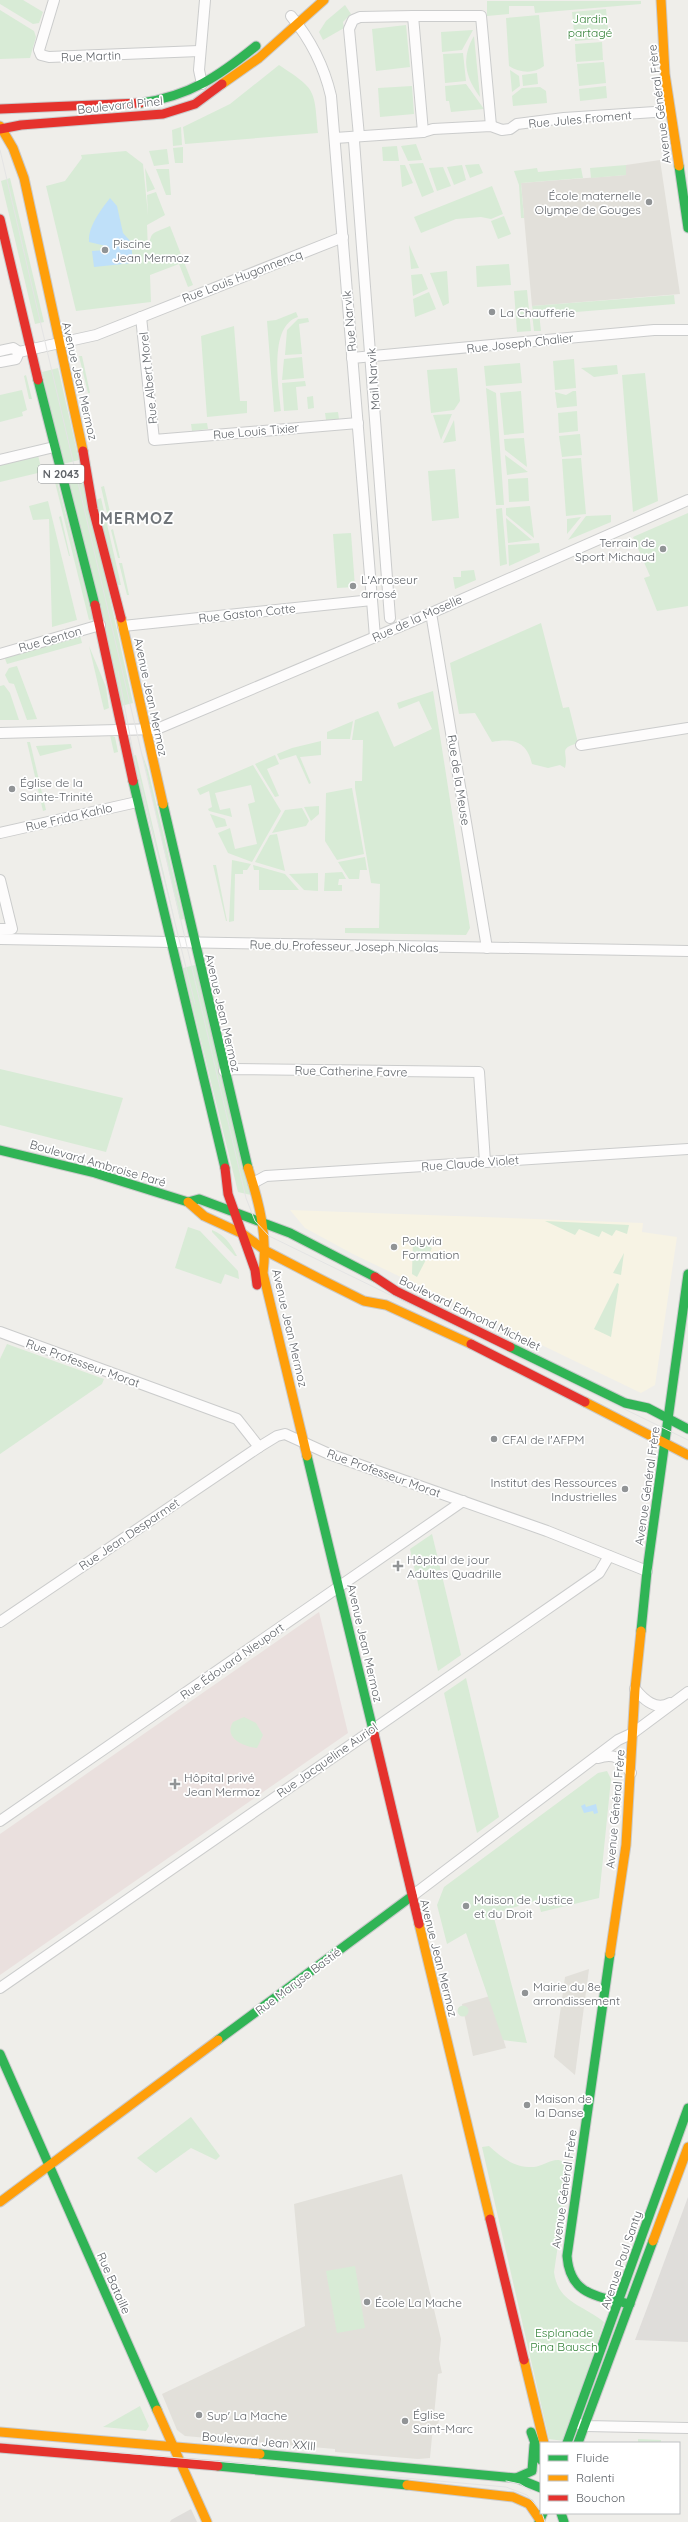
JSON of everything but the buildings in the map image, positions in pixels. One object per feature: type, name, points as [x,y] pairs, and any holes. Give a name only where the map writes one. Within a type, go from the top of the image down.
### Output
[{"type":"main road","name":"Boulevard Pinel","points":[[1,128],[21,125],[163,114],[195,104],[234,78],[324,0]]},
{"type":"main road","name":"Avenue Général Frère","points":[[661,0],[670,111],[685,191],[688,228]]},
{"type":"main road","name":"Boulevard Pinel","points":[[0,109],[168,99],[202,84],[226,70],[264,39]]},
{"type":"main road","name":"Avenue Jean Mermoz","points":[[1,128],[22,172],[86,462],[93,509],[123,626],[145,730],[224,1072],[263,1222],[266,1251],[263,1273],[304,1441],[336,1589],[409,1899],[523,2397]]},
{"type":"main road","name":"Avenue Jean Mermoz","points":[[0,219],[4,255],[31,349],[54,447],[72,509],[115,693],[120,730],[170,943],[203,1066],[225,1163],[228,1194],[255,1270],[267,1332],[293,1437],[336,1589]]},
{"type":"main road","name":"Boulevard Ambroise Paré","points":[[0,1150],[48,1160],[117,1179],[188,1202],[204,1216],[243,1234],[266,1251]]},
{"type":"main road","name":"Boulevard Ambroise Paré","points":[[188,1202],[199,1199],[234,1212]]},
{"type":"main road","name":"Boulevard Edmond Michelet","points":[[234,1212],[263,1222],[310,1243],[387,1284],[396,1291],[626,1403],[648,1408],[688,1429]]},
{"type":"main road","points":[[266,1251],[364,1301],[386,1306],[539,1378],[665,1445],[688,1455]]},
{"type":"main road","name":"Avenue Général Frère","points":[[630,2304],[586,2291],[573,2284],[566,2267],[626,1845],[635,1689],[647,1571],[688,1274]]},
{"type":"main road","name":"Avenue Jean Mermoz","points":[[409,1899],[544,2442]]},
{"type":"main road","name":"Rue Maryse Bastié","points":[[0,2202],[409,1899]]},
{"type":"main road","name":"Rue Bataille","points":[[0,2054],[48,2166],[207,2522]]},
{"type":"main road","name":"Avenue Paul Santy","points":[[578,2442],[580,2424],[619,2300],[688,2108]]},
{"type":"main road","name":"Avenue Paul Santy","points":[[569,2442],[580,2424],[630,2304],[688,2147]]},
{"type":"main road","points":[[530,2426],[534,2443],[540,2458]]},
{"type":"main road","name":"Boulevard Jean XXIII","points":[[0,2432],[172,2445],[516,2478],[540,2488]]},
{"type":"main road","points":[[516,2478],[532,2471],[534,2443]]},
{"type":"main road","points":[[0,2448],[180,2462],[514,2496],[540,2495]]},
{"type":"main road","points":[[514,2496],[529,2503],[541,2518]]},
{"type":"street","name":"Rue Martin","points":[[54,0],[41,44],[41,55],[49,57],[199,51]]},
{"type":"street","points":[[202,84],[199,70],[199,51],[204,0]]},
{"type":"street","name":"Rue Narvik","points":[[291,15],[298,24],[325,70],[331,96],[375,637]]},
{"type":"street","points":[[413,16],[423,132]]},
{"type":"street","points":[[356,138],[349,29],[353,20],[360,17],[481,16],[491,126]]},
{"type":"street","name":"Rue Jules Froment","points":[[335,138],[356,138],[423,132],[432,129],[491,126],[510,129],[517,124],[564,118],[670,111]]},
{"type":"street","name":"Mail Narvik","points":[[356,138],[390,618]]},
{"type":"street","name":"Rue Louis Hugonnencq","points":[[19,352],[96,335],[343,237]]},
{"type":"street","name":"Rue Albert Morel","points":[[141,317],[154,440]]},
{"type":"street","name":"Rue Joseph Chalier","points":[[352,358],[647,331],[688,330]]},
{"type":"street","points":[[0,351],[13,348],[19,352],[16,359],[0,362]]},
{"type":"street","name":"Rue Louis Tixier","points":[[154,440],[358,423]]},
{"type":"street","points":[[0,460],[54,447]]},
{"type":"street","name":"Rue de la Moselle","points":[[0,733],[157,729],[431,613],[688,500]]},
{"type":"street","name":"Rue Gaston Cotte","points":[[123,626],[372,600]]},
{"type":"street","name":"Rue de la Meuse","points":[[431,613],[487,948]]},
{"type":"street","name":"Rue Genton","points":[[0,654],[100,626]]},
{"type":"street","points":[[581,745],[688,728]]},
{"type":"street","name":"Rue Frida Kahlo","points":[[0,833],[137,802]]},
{"type":"street","points":[[0,880],[12,929],[0,929]]},
{"type":"street","name":"Rue du Professeur Joseph Nicolas","points":[[0,939],[688,951]]},
{"type":"street","name":"Rue Catherine Favre","points":[[224,1072],[234,1069],[479,1072],[485,1162]]},
{"type":"street","name":"Rue Claude Violet","points":[[253,1183],[266,1176],[688,1150]]},
{"type":"street","name":"Rue Professeur Morat","points":[[0,1332],[237,1419],[259,1447],[277,1436],[285,1434],[304,1441],[329,1454],[463,1501],[647,1571]]},
{"type":"street","name":"Rue Jean Desparmet","points":[[0,1622],[259,1447]]},
{"type":"street","name":"Rue Édouard Nieuport","points":[[0,1821],[463,1501]]},
{"type":"street","name":"Rue Jacqueline Auriol","points":[[0,1988],[599,1573],[609,1556]]},
{"type":"street","name":"Rue Maryse Bastié","points":[[635,1689],[644,1699],[664,1706],[686,1693]]},
{"type":"street","name":"Rue Maryse Bastié","points":[[409,1899],[618,1740],[632,1733],[686,1693]]},
{"type":"street","points":[[596,1758],[608,1754],[616,1756],[624,1762],[631,1773]]},
{"type":"street","points":[[677,2138],[688,2138]]},
{"type":"street","points":[[580,2424],[688,2428]]},
{"type":"shaded area","points":[[660,160],[680,294],[532,306],[521,183],[626,175],[626,165]]},
{"type":"shaded area","points":[[290,1210],[643,1223],[642,1232],[677,1237],[655,1385],[641,1393],[353,1254],[305,1228]]},
{"type":"shaded area","name":"Hôpital privé Jean Mermoz","points":[[319,1612],[348,1733],[0,1975],[0,1834]]},
{"type":"shaded area","points":[[589,1969],[575,2075],[554,2057],[565,1977]]},
{"type":"shaded area","points":[[490,1996],[506,2048],[473,2056],[462,2004]]},
{"type":"shaded area","name":"École La Mache","points":[[402,2174],[441,2339],[439,2359],[442,2373],[438,2374],[434,2416],[439,2417],[438,2426],[433,2426],[430,2458],[418,2459],[335,2452],[335,2449],[185,2436],[177,2430],[162,2394],[305,2326],[294,2204]]},
{"type":"shaded area","points":[[688,2197],[688,2342],[635,2340],[652,2295]]},
{"type":"shaded area","points":[[191,2509],[197,2522],[170,2522],[171,2520]]},
{"type":"green space","points":[[0,0],[23,0],[43,12],[39,23],[33,24],[0,4]]},
{"type":"green space","points":[[487,1],[641,1],[641,4],[535,13],[534,6],[509,6],[509,14],[487,16]]},
{"type":"green space","points":[[345,5],[351,14],[343,22],[344,28],[323,40],[319,32],[326,21]]},
{"type":"green space","name":"Jardin partagé","points":[[606,9],[609,38],[575,41],[572,12]]},
{"type":"green space","points":[[0,10],[34,31],[36,37],[30,58],[0,59]]},
{"type":"green space","points":[[539,15],[544,66],[540,69],[527,72],[509,66],[506,18]]},
{"type":"green space","points":[[406,25],[410,67],[376,71],[372,29]]},
{"type":"green space","points":[[473,30],[462,50],[442,52],[441,32]]},
{"type":"green space","points":[[474,36],[480,97],[471,82],[466,67],[467,52]]},
{"type":"green space","points":[[602,42],[603,60],[576,62],[575,44]]},
{"type":"green space","points":[[463,53],[466,81],[445,83],[443,54]]},
{"type":"green space","points":[[604,62],[606,83],[579,86],[577,64]]},
{"type":"green space","points":[[279,65],[301,80],[311,92],[316,107],[318,133],[185,144],[183,127],[230,104]]},
{"type":"green space","points":[[510,70],[519,76],[520,86],[512,92]]},
{"type":"green space","points":[[537,73],[538,84],[523,86],[522,75]]},
{"type":"green space","points":[[466,84],[484,109],[451,112],[449,101],[446,101],[445,86]]},
{"type":"green space","points":[[412,86],[414,114],[380,117],[378,88]]},
{"type":"green space","points":[[606,86],[607,98],[580,101],[579,89]]},
{"type":"green space","points":[[540,87],[546,91],[547,103],[513,106],[512,96],[522,88]]},
{"type":"green space","points":[[181,127],[182,145],[173,146],[172,130]]},
{"type":"green space","points":[[416,144],[422,160],[408,161],[401,146]]},
{"type":"green space","points":[[397,146],[399,161],[383,161],[382,147]]},
{"type":"green space","points":[[183,147],[183,163],[175,163],[173,148]]},
{"type":"green space","points":[[167,149],[169,164],[154,166],[149,151]]},
{"type":"green space","name":"Piscine Jean Mermoz","points":[[126,151],[143,164],[148,215],[147,195],[156,192],[165,215],[147,225],[148,250],[151,236],[155,232],[170,226],[193,285],[188,287],[179,264],[150,275],[151,302],[76,311],[46,186],[65,181],[82,158],[81,155]]},
{"type":"green space","points":[[423,163],[434,192],[422,197],[409,164]]},
{"type":"green space","points":[[479,164],[483,173],[470,178],[465,165]]},
{"type":"green space","points":[[400,165],[405,165],[413,183],[402,187]]},
{"type":"green space","points":[[462,165],[466,180],[454,185],[447,167]]},
{"type":"green space","points":[[626,165],[626,175],[591,178],[590,168]]},
{"type":"green space","points":[[443,167],[451,186],[437,191],[429,168]]},
{"type":"green space","points":[[145,168],[155,189],[147,192]]},
{"type":"green space","points":[[537,168],[538,172],[581,168],[583,178],[521,183],[524,218],[521,218],[519,185],[514,171]]},
{"type":"green space","points":[[156,169],[169,169],[171,195],[166,195]]},
{"type":"green space","points":[[10,178],[44,322],[35,324],[1,181]]},
{"type":"green space","points":[[492,186],[503,214],[491,219],[481,217],[456,219],[421,233],[414,217]]},
{"type":"green space","points":[[504,216],[511,234],[498,239],[491,221]]},
{"type":"green space","points":[[409,245],[419,268],[411,269]]},
{"type":"green space","points":[[509,264],[511,285],[477,287],[476,266]]},
{"type":"green space","points":[[447,271],[449,303],[443,306],[430,273]]},
{"type":"green space","points":[[422,274],[428,289],[413,296],[411,275]]},
{"type":"green space","points":[[527,290],[531,331],[517,332],[514,291]]},
{"type":"green space","points":[[429,292],[436,309],[415,317],[413,299]]},
{"type":"green space","points":[[674,295],[675,304],[551,314],[550,309],[533,311],[532,306]]},
{"type":"green space","points":[[296,312],[298,317],[289,323],[282,332],[279,344],[278,373],[281,411],[274,412],[267,321],[276,320]]},
{"type":"green space","points":[[532,313],[539,313],[541,331],[534,331]]},
{"type":"green space","points":[[308,318],[309,322],[299,324],[302,354],[285,355],[287,330],[298,319]]},
{"type":"green space","points":[[234,326],[240,401],[247,401],[247,413],[207,417],[201,336]]},
{"type":"green space","points":[[79,356],[82,356],[90,393],[88,393]]},
{"type":"green space","points":[[302,357],[304,378],[282,380],[284,359]]},
{"type":"green space","points":[[574,359],[576,388],[555,390],[553,361]]},
{"type":"green space","points":[[520,363],[522,383],[486,386],[484,366]]},
{"type":"green space","points":[[617,365],[618,374],[594,377],[581,368]]},
{"type":"green space","points":[[58,368],[79,460],[63,464],[42,372]]},
{"type":"green space","points":[[457,368],[460,401],[454,410],[431,413],[427,370]]},
{"type":"green space","points":[[645,373],[658,501],[633,512],[622,375]]},
{"type":"green space","points":[[26,375],[32,399],[29,399],[24,376]]},
{"type":"green space","points":[[305,381],[306,386],[296,387],[298,410],[284,411],[282,383]]},
{"type":"green space","points":[[486,388],[496,393],[504,505],[496,505]]},
{"type":"green space","points":[[22,390],[27,410],[22,412],[23,416],[0,422],[0,395]]},
{"type":"green space","points":[[521,391],[524,433],[504,435],[500,393]]},
{"type":"green space","points":[[576,391],[577,406],[557,408],[555,392],[566,395]]},
{"type":"green space","points":[[313,396],[314,408],[308,409],[307,397]]},
{"type":"green space","points":[[577,411],[578,431],[559,433],[558,413]]},
{"type":"green space","points":[[338,412],[339,419],[326,420],[325,413]]},
{"type":"green space","points":[[452,414],[441,440],[433,415]]},
{"type":"green space","points":[[454,420],[456,441],[443,443]]},
{"type":"green space","points":[[207,423],[208,429],[192,431],[191,424]]},
{"type":"green space","points":[[580,434],[582,455],[562,457],[559,436]]},
{"type":"green space","points":[[524,438],[527,467],[505,450],[504,439]]},
{"type":"green space","points":[[38,455],[42,472],[0,482],[0,465]]},
{"type":"green space","points":[[505,455],[528,472],[507,475]]},
{"type":"green space","points":[[581,458],[586,514],[566,516],[562,459]]},
{"type":"green space","points":[[81,467],[133,703],[121,706],[65,472]]},
{"type":"green space","points":[[455,469],[459,518],[432,521],[428,471]]},
{"type":"green space","points":[[55,473],[93,619],[89,620],[53,474]]},
{"type":"green space","points":[[528,478],[529,501],[509,502],[508,479]]},
{"type":"green space","points":[[104,486],[110,512],[107,513],[101,487]]},
{"type":"green space","points":[[101,498],[121,585],[117,585],[95,500]]},
{"type":"green space","points":[[48,501],[77,620],[52,627],[49,519],[33,520],[29,506]]},
{"type":"green space","points":[[530,506],[534,538],[506,515],[506,508]]},
{"type":"green space","points":[[502,508],[507,564],[500,566],[496,509]]},
{"type":"green space","points":[[688,513],[688,606],[657,611],[644,578],[650,576],[633,537]]},
{"type":"green space","points":[[611,515],[611,522],[568,540],[586,516]]},
{"type":"green space","points":[[61,516],[70,556],[59,517]]},
{"type":"green space","points":[[581,517],[567,534],[567,519]]},
{"type":"green space","points":[[506,518],[532,540],[508,543]]},
{"type":"green space","points":[[113,529],[120,558],[118,558],[111,530]]},
{"type":"green space","points":[[351,533],[355,587],[337,588],[333,534]]},
{"type":"green space","points":[[539,543],[540,552],[509,566],[508,545]]},
{"type":"green space","points":[[119,563],[122,563],[129,595],[127,595]]},
{"type":"green space","points":[[474,570],[476,580],[455,589],[453,577],[461,577],[461,571]]},
{"type":"green space","points":[[541,623],[563,708],[569,707],[578,743],[566,749],[565,768],[560,765],[548,768],[532,764],[530,756],[526,750],[518,743],[512,741],[492,742],[475,713],[459,714],[450,663]]},
{"type":"green space","points":[[80,635],[82,643],[7,664],[4,656]]},
{"type":"green space","points":[[89,646],[106,687],[109,708],[104,710]]},
{"type":"green space","points":[[17,666],[37,719],[27,720],[14,684],[9,683],[5,675],[9,668]]},
{"type":"green space","points":[[4,685],[10,693],[19,720],[0,720],[0,686]]},
{"type":"green space","points":[[433,691],[470,928],[466,935],[345,933],[345,928],[379,928],[380,884],[371,883],[355,788],[355,781],[362,781],[363,740],[352,740],[355,720],[378,711],[394,747],[432,729],[419,701],[399,709],[397,703]]},
{"type":"green space","points":[[353,721],[350,739],[327,739],[327,732]]},
{"type":"green space","points":[[110,735],[115,737],[118,752],[114,753]]},
{"type":"green space","points":[[321,741],[321,755],[300,757],[311,783],[309,784],[296,755],[280,760],[277,754],[292,748]]},
{"type":"green space","points":[[27,742],[30,742],[46,810],[43,811]]},
{"type":"green space","points":[[71,744],[72,748],[40,756],[36,746]]},
{"type":"green space","points":[[142,753],[148,770],[184,919],[180,920]]},
{"type":"green space","points":[[136,755],[175,921],[132,756]]},
{"type":"green space","points":[[275,755],[279,764],[267,769],[279,796],[275,797],[255,764]]},
{"type":"green space","points":[[253,765],[281,811],[252,862],[228,853],[218,833],[230,828],[235,849],[257,844],[248,804],[255,802],[251,785],[215,793],[220,810],[230,808],[232,817],[209,811],[208,809],[212,807],[209,791],[200,795],[197,789]]},
{"type":"green space","points":[[352,788],[364,854],[337,860],[325,841],[326,793]]},
{"type":"green space","points":[[319,806],[319,814],[311,821],[304,807]]},
{"type":"green space","points":[[302,808],[309,821],[306,826],[272,833],[285,810]]},
{"type":"green space","points":[[210,814],[225,819],[227,826],[216,828]]},
{"type":"green space","points":[[277,834],[285,871],[255,862],[270,835]]},
{"type":"green space","points":[[365,857],[367,870],[360,870],[359,879],[349,879],[338,862]]},
{"type":"green space","points":[[232,860],[251,864],[247,870],[243,870],[243,874],[235,874],[234,921],[229,922]]},
{"type":"green space","points":[[213,865],[216,865],[227,921],[226,921]]},
{"type":"green space","points":[[253,865],[285,874],[299,890],[259,890],[259,870],[254,870]]},
{"type":"green space","points":[[342,872],[346,879],[339,879],[338,885],[342,885],[342,891],[324,891],[325,873]]},
{"type":"green space","points":[[318,873],[318,891],[304,890],[289,874]]},
{"type":"green space","points":[[195,965],[251,1195],[238,1192],[183,968]]},
{"type":"green space","points":[[0,1069],[123,1098],[106,1152],[0,1125]]},
{"type":"green space","points":[[545,1221],[629,1225],[627,1234],[616,1230],[612,1236],[602,1231],[599,1237],[579,1229],[575,1235]]},
{"type":"green space","points":[[188,1227],[200,1231],[238,1271],[239,1279],[225,1274],[221,1284],[175,1268]]},
{"type":"green space","points":[[212,1230],[227,1240],[237,1256],[235,1256],[212,1232]]},
{"type":"green space","points":[[413,1238],[432,1248],[417,1277],[412,1274]]},
{"type":"green space","points":[[624,1253],[621,1275],[613,1273]]},
{"type":"green space","points":[[617,1283],[619,1284],[611,1337],[594,1329]]},
{"type":"green space","points":[[7,1344],[104,1379],[102,1384],[0,1454],[0,1359]]},
{"type":"green space","points":[[432,1534],[461,1655],[438,1671],[410,1549]]},
{"type":"green space","points":[[466,1678],[499,1817],[477,1833],[444,1693]]},
{"type":"green space","points":[[244,1717],[256,1723],[263,1735],[257,1748],[241,1744],[236,1741],[231,1733],[233,1722]]},
{"type":"green space","points":[[607,1771],[611,1779],[599,1898],[541,1912],[538,1900],[493,1914],[527,2043],[503,2040],[466,1933],[447,1944],[437,1905],[444,1887],[598,1773]]},
{"type":"green space","points":[[463,2005],[467,2007],[469,2011],[467,2015],[463,2017],[459,2015],[457,2011],[459,2007]]},
{"type":"green space","points":[[191,2117],[220,2156],[216,2160],[191,2148],[156,2173],[137,2158]]},
{"type":"green space","name":"Esplanade Pina Bausch","points":[[489,2146],[504,2158],[521,2166],[534,2167],[560,2160],[563,2162],[565,2168],[563,2182],[567,2184],[554,2272],[556,2282],[560,2290],[572,2302],[604,2322],[564,2441],[549,2439],[482,2147]]},
{"type":"green space","points":[[355,2266],[365,2328],[337,2333],[326,2271]]},
{"type":"green space","points":[[140,2406],[149,2426],[146,2431],[103,2427]]},
{"type":"green space","points":[[638,2439],[661,2440],[661,2442],[638,2442]]},
{"type":"water","points":[[110,198],[117,206],[123,233],[131,242],[133,263],[94,267],[92,251],[106,250],[106,246],[89,242],[89,236],[96,218]]},
{"type":"water","points":[[585,1804],[586,1807],[596,1804],[598,1813],[594,1814],[593,1811],[584,1813],[581,1806]]},
{"type":"tram line","points":[[0,150],[246,1198],[255,1221],[269,1236],[688,1440]]},
{"type":"tram line","points":[[118,671],[133,752],[195,1004]]},
{"type":"tram line","points":[[0,2442],[506,2487],[527,2495],[540,2510]]},
{"type":"tram line","points":[[506,2481],[520,2484],[531,2491]]},
{"type":"tram line","points":[[542,2514],[545,2522]]},
{"type":"traffic: fast","points":[[141,103],[158,100],[189,90],[229,67],[256,46]]},
{"type":"traffic: fast","points":[[679,166],[688,228]]},
{"type":"traffic: fast","points":[[38,380],[95,605]]},
{"type":"traffic: fast","points":[[133,781],[225,1168]]},
{"type":"traffic: fast","points":[[163,804],[248,1168]]},
{"type":"traffic: fast","points":[[0,1150],[95,1173],[188,1202],[199,1199],[290,1233],[375,1277]]},
{"type":"traffic: fast","points":[[641,1631],[647,1571],[688,1274]]},
{"type":"traffic: fast","points":[[510,1347],[625,1403],[648,1408],[688,1429]]},
{"type":"traffic: fast","points":[[307,1456],[374,1734]]},
{"type":"traffic: fast","points":[[218,2040],[412,1896]]},
{"type":"traffic: fast","points":[[610,1954],[567,2256],[569,2269],[580,2287],[597,2296],[630,2304]]},
{"type":"traffic: fast","points":[[0,2054],[157,2410]]},
{"type":"traffic: fast","points":[[567,2442],[688,2108]]},
{"type":"traffic: fast","points":[[578,2442],[653,2241]]},
{"type":"traffic: fast","points":[[531,2432],[540,2457]]},
{"type":"traffic: fast","points":[[516,2478],[532,2471],[534,2445]]},
{"type":"traffic: fast","points":[[260,2454],[516,2478],[540,2488]]},
{"type":"traffic: fast","points":[[218,2466],[407,2485]]},
{"type":"traffic: fast","points":[[539,2522],[543,2514]]},
{"type":"traffic: fast","points":[[561,2514],[564,2522]]},
{"type":"traffic: slow","points":[[222,84],[259,58],[324,0]]},
{"type":"traffic: slow","points":[[661,0],[665,74],[679,166]]},
{"type":"traffic: slow","points":[[0,126],[13,148],[24,178],[83,451]]},
{"type":"traffic: slow","points":[[121,618],[163,804]]},
{"type":"traffic: slow","points":[[248,1168],[262,1219],[264,1246],[263,1273],[307,1456]]},
{"type":"traffic: slow","points":[[188,1202],[204,1216],[243,1234],[266,1251],[326,1282],[364,1301],[386,1305],[471,1344]]},
{"type":"traffic: slow","points":[[585,1402],[688,1455]]},
{"type":"traffic: slow","points":[[610,1954],[626,1845],[635,1689],[641,1631]]},
{"type":"traffic: slow","points":[[419,1924],[490,2219]]},
{"type":"traffic: slow","points":[[0,2202],[218,2040]]},
{"type":"traffic: slow","points":[[653,2241],[688,2147]]},
{"type":"traffic: slow","points":[[524,2360],[544,2442]]},
{"type":"traffic: slow","points":[[157,2410],[207,2522]]},
{"type":"traffic: slow","points":[[0,2432],[260,2454]]},
{"type":"traffic: slow","points":[[407,2485],[513,2497],[529,2504],[540,2520]]},
{"type":"traffic: jam","points":[[0,129],[21,125],[163,114],[195,104],[222,84]]},
{"type":"traffic: jam","points":[[0,109],[141,103]]},
{"type":"traffic: jam","points":[[0,219],[38,380]]},
{"type":"traffic: jam","points":[[83,451],[93,509],[121,618]]},
{"type":"traffic: jam","points":[[95,605],[133,781]]},
{"type":"traffic: jam","points":[[225,1168],[228,1194],[255,1270],[257,1285]]},
{"type":"traffic: jam","points":[[375,1277],[396,1291],[510,1347]]},
{"type":"traffic: jam","points":[[471,1344],[585,1402]]},
{"type":"traffic: jam","points":[[374,1734],[419,1924]]},
{"type":"traffic: jam","points":[[490,2219],[524,2360]]},
{"type":"traffic: jam","points":[[0,2448],[218,2466]]},
{"type":"place","name":"École maternelle Olympe de Gouges","points":[[649,202]]},
{"type":"place","name":"Piscine Jean Mermoz","points":[[105,250]]},
{"type":"place","name":"La Chaufferie","points":[[492,312]]},
{"type":"place","name":"Terrain de Sport Michaud","points":[[663,549]]},
{"type":"place","name":"L'Arroseur arrosé","points":[[353,586]]},
{"type":"place","name":"Église de la Sainte-Trinité","points":[[12,789]]},
{"type":"place","name":"Polyvia Formation","points":[[394,1247]]},
{"type":"place","name":"CFAI de l'AFPM","points":[[494,1439]]},
{"type":"place","name":"Institut des Ressources Industrielles","points":[[625,1489]]},
{"type":"place","name":"Hôpital de jour Adultes Quadrille","points":[[398,1566]]},
{"type":"place","name":"Hôpital privé Jean Mermoz","points":[[175,1784]]},
{"type":"place","name":"Maison de Justice et du Droit","points":[[466,1906]]},
{"type":"place","name":"Mairie du 8e arrondissement","points":[[525,1993]]},
{"type":"place","name":"Maison de la Danse","points":[[527,2105]]},
{"type":"place","name":"École La Mache","points":[[367,2302]]},
{"type":"place","name":"Sup' La Mache","points":[[199,2415]]},
{"type":"place","name":"Église Saint-Marc","points":[[405,2421]]},
{"type":"district","name":"MERMOZ","points":[[137,518]]}]
